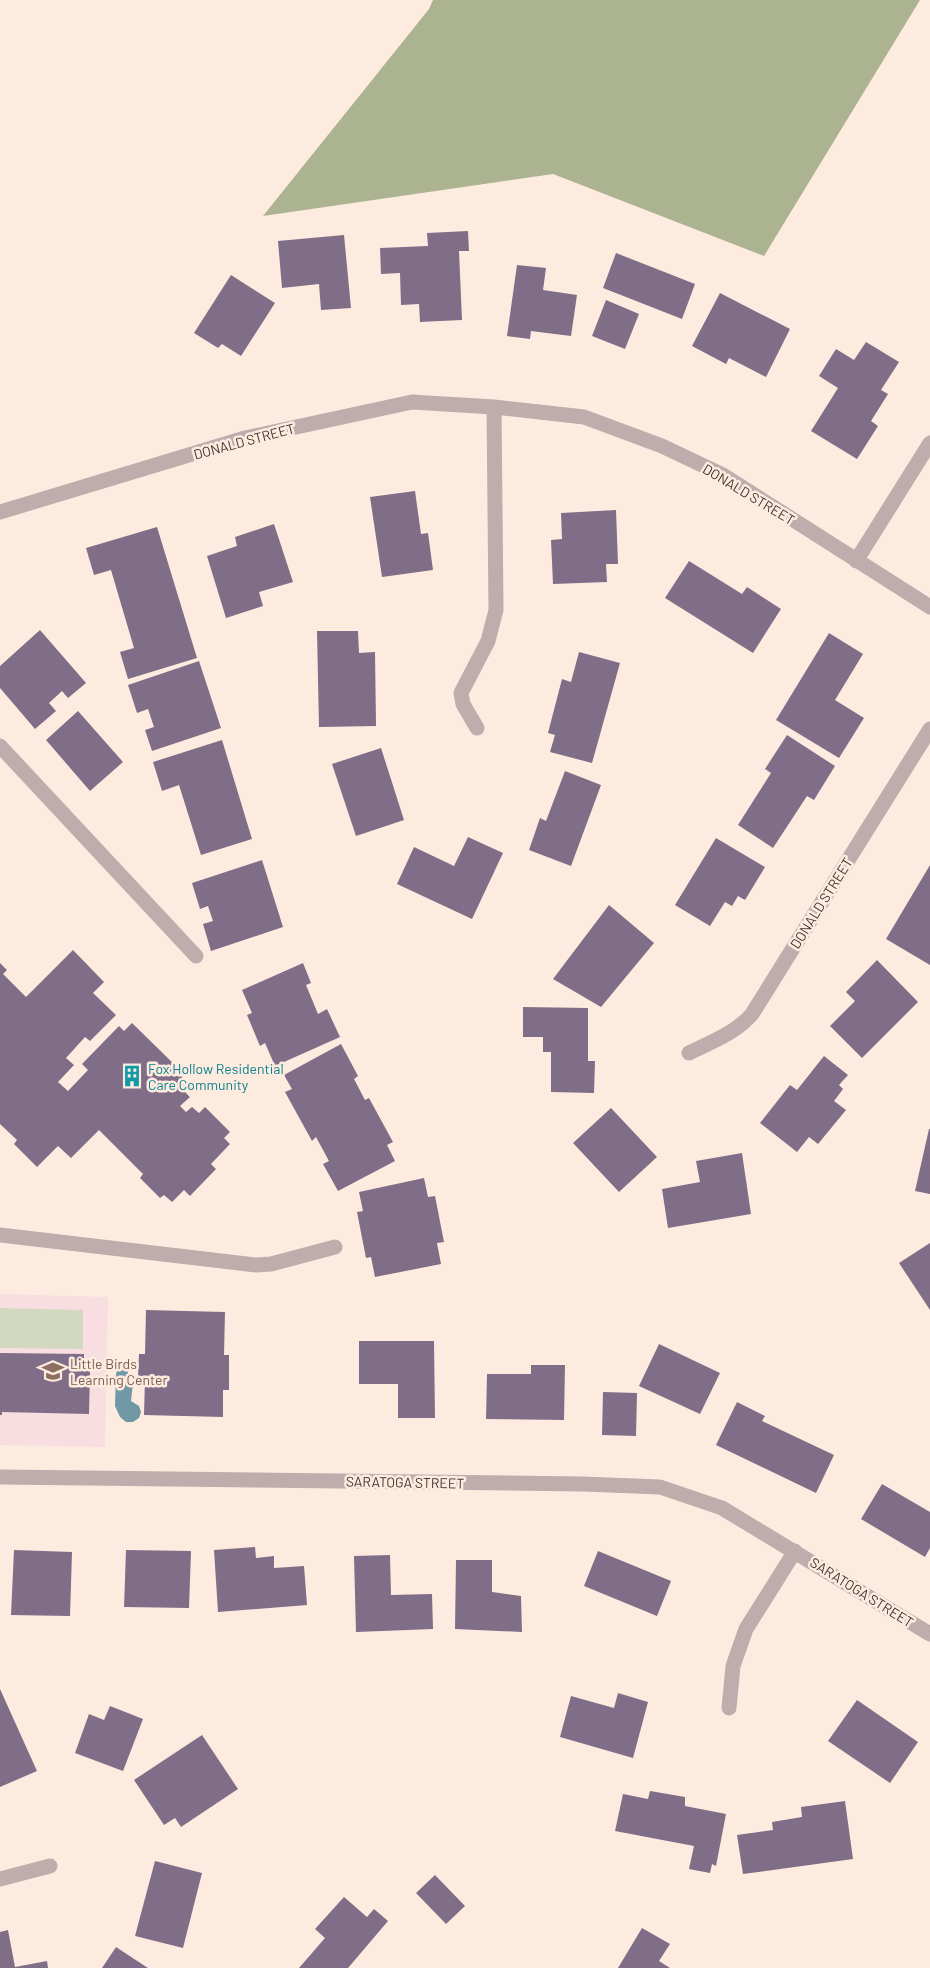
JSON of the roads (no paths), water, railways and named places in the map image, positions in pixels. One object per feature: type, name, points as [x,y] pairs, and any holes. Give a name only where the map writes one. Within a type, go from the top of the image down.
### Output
[{"type":"street","name":"DONALD STREET","points":[[0,512],[246,438],[412,402],[494,407],[584,417],[662,446],[723,475],[930,607]]},
{"type":"street","points":[[477,728],[463,704],[461,694],[488,641],[496,610],[494,407]]},
{"type":"street","points":[[856,561],[930,443]]},
{"type":"street","name":"DONALD STREET","points":[[689,1053],[735,1029],[752,1014],[930,728]]},
{"type":"street","points":[[0,746],[196,956]]},
{"type":"street","points":[[0,1235],[256,1265],[271,1264],[335,1247]]},
{"type":"street","name":"SARATOGA STREET","points":[[0,1477],[583,1484],[660,1487],[722,1508],[930,1634]]},
{"type":"street","name":"SARATOGA STREET","points":[[729,1708],[733,1666],[746,1629],[795,1551]]},
{"type":"street","points":[[0,1879],[50,1866]]},
{"type":"water","points":[[123,1364],[127,1368],[133,1383],[131,1401],[139,1406],[141,1412],[139,1418],[133,1422],[126,1422],[120,1417],[115,1406],[116,1374],[118,1368]]},
{"type":"place","name":"Fox Hollow Residential Care Community","points":[[132,1076]]},
{"type":"place","name":"Little Birds Learning Center","points":[[53,1371]]}]
